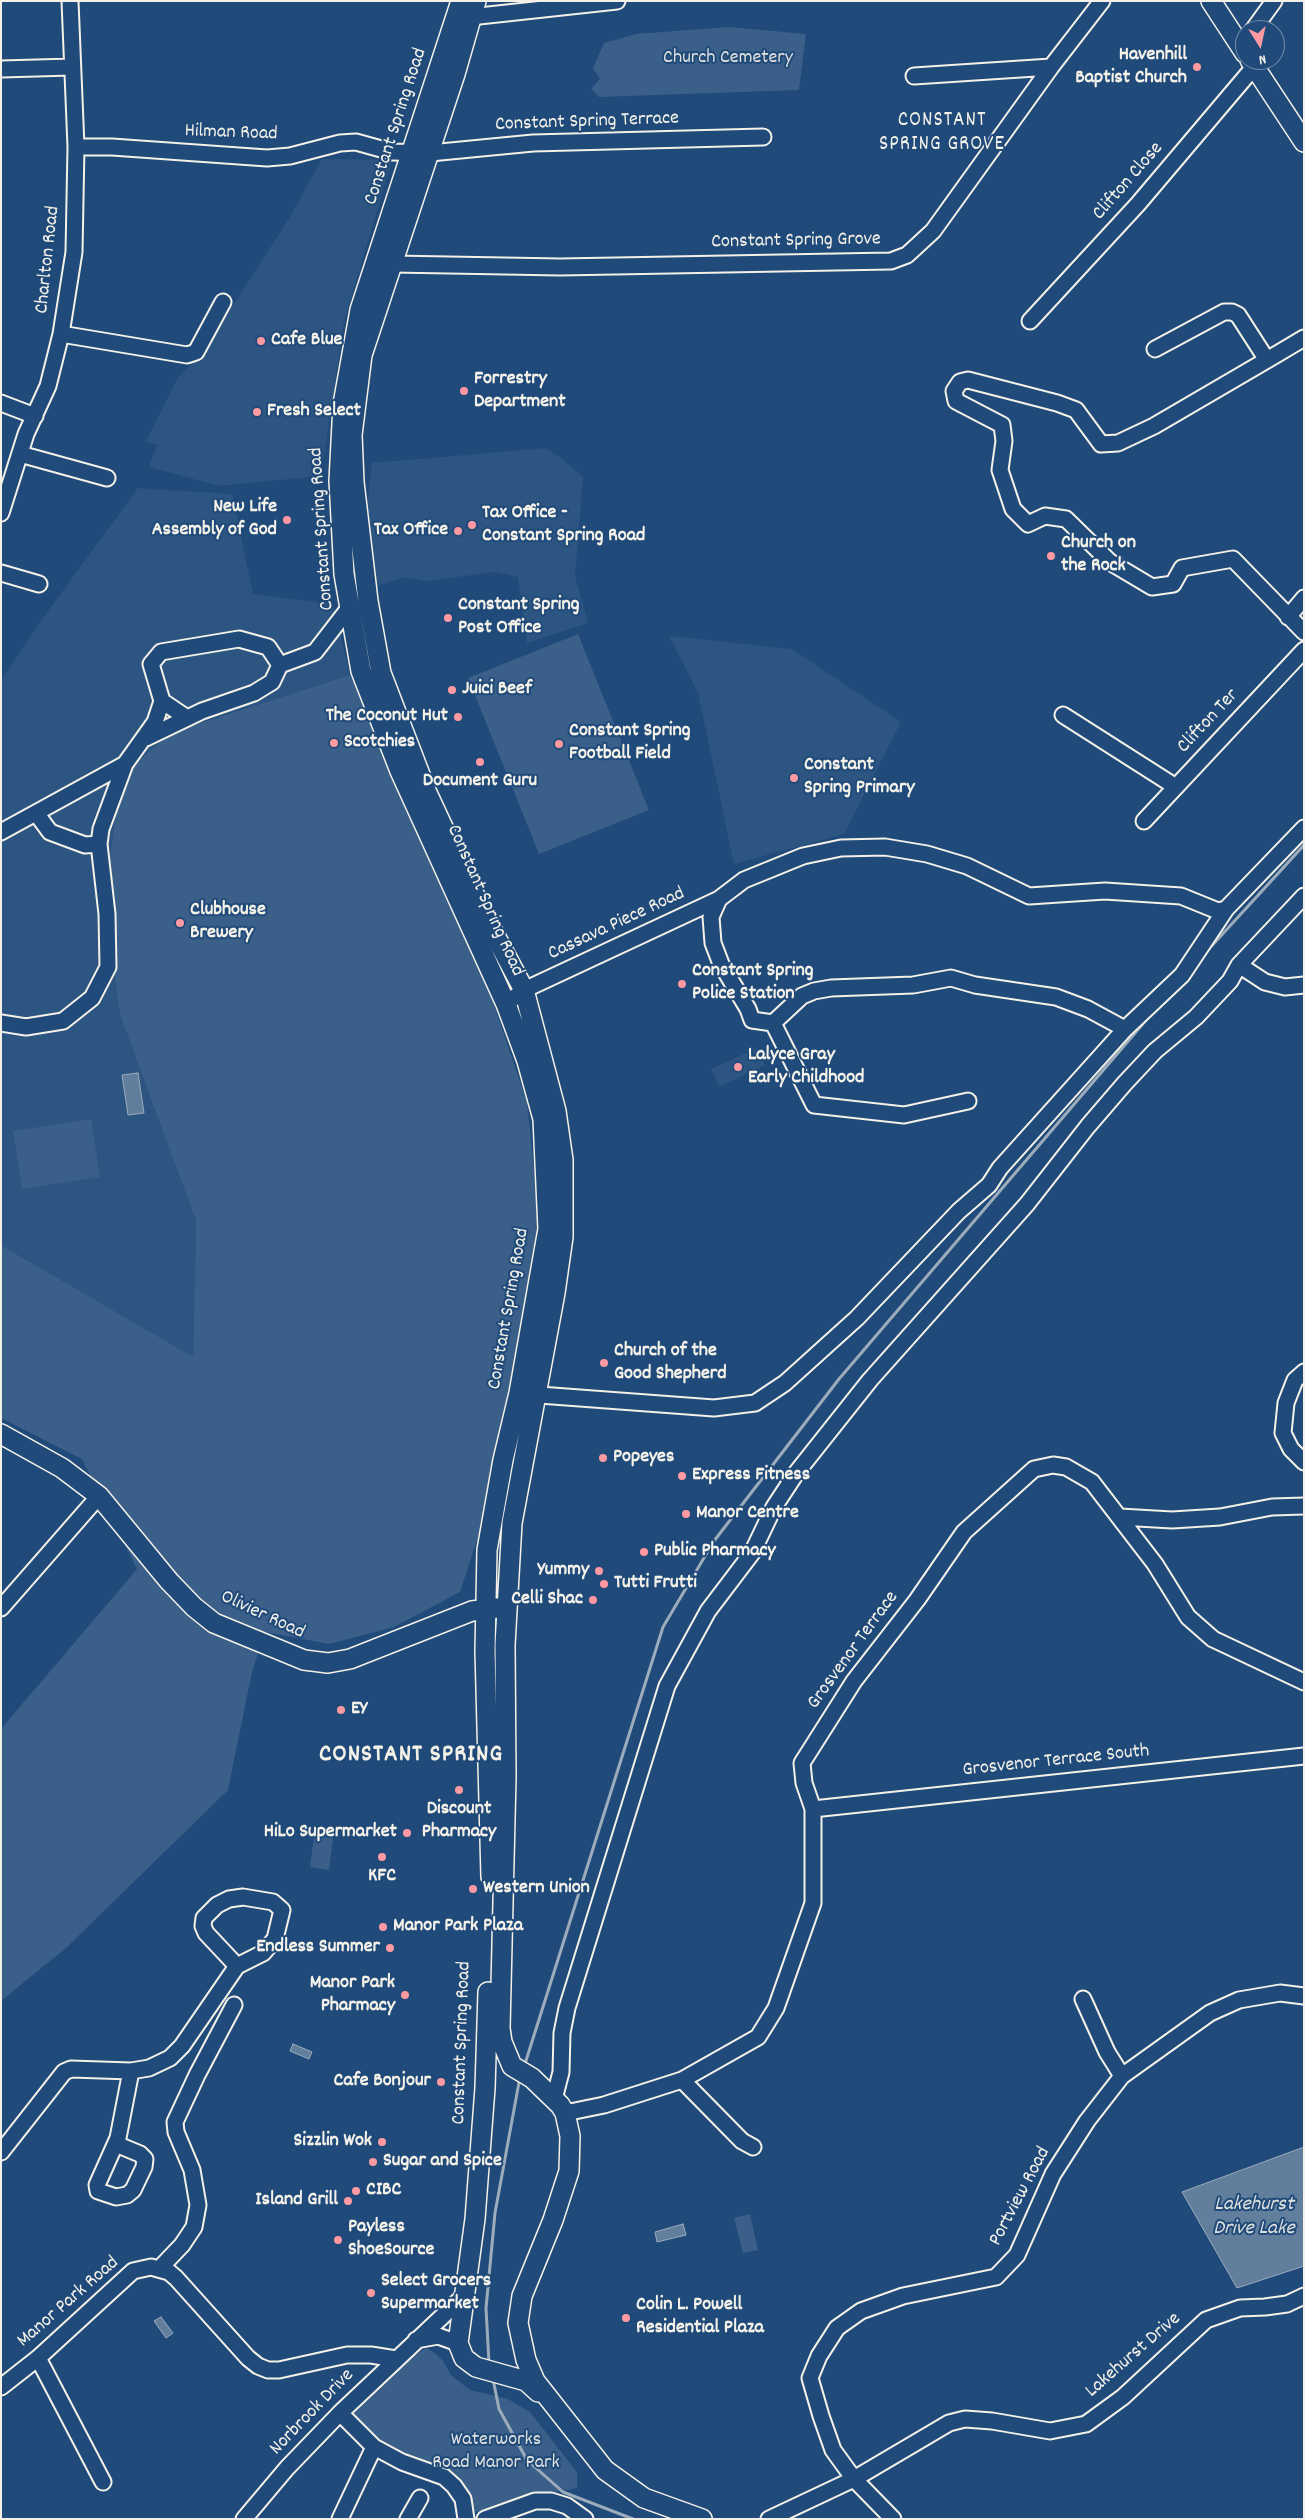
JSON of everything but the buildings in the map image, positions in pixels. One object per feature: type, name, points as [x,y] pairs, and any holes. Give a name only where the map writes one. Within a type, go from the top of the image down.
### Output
[{"type":"main road","points":[[1211,1],[1235,36]]},
{"type":"main road","name":"Constant Spring Road","points":[[469,6],[421,153],[360,310],[343,404],[339,482],[344,574],[361,671],[400,772],[506,1004],[527,1061],[543,1119],[548,1229],[512,1523],[507,1607],[500,2028],[502,2042],[521,2071],[559,2106]]},
{"type":"main road","points":[[1257,70],[1304,142]]},
{"type":"main road","name":"Constant Spring Road","points":[[421,153],[393,264],[362,355],[352,435],[354,482],[372,630],[381,673],[428,793],[482,913],[524,990],[556,1111],[563,1160],[563,1237],[555,1293],[527,1394],[503,1460],[487,1550],[485,1608],[491,1868],[485,2088],[475,2219],[458,2343]]},
{"type":"main road","name":"Olivier Road","points":[[1,1434],[62,1468],[99,1496],[164,1576],[194,1607],[214,1623],[304,1660],[328,1663],[350,1659],[472,1611],[485,1608],[507,1607]]},
{"type":"main road","points":[[475,2219],[495,2077],[502,2070],[521,2071]]},
{"type":"main road","points":[[497,2372],[512,2371],[522,2296],[553,2220],[569,2171],[570,2136],[559,2106]]},
{"type":"main road","points":[[518,2323],[530,2372],[555,2408],[605,2470],[620,2483],[644,2498],[702,2519]]},
{"type":"main road","points":[[458,2343],[464,2358],[476,2367],[526,2381],[555,2408]]},
{"type":"street","name":"Charlton Road","points":[[1,513],[20,454],[48,386],[61,334],[74,252],[76,147],[70,1]]},
{"type":"street","points":[[469,6],[617,1]]},
{"type":"street","name":"Constant Spring Grove","points":[[393,264],[560,266],[891,261],[907,255],[933,231],[1051,67],[1102,1]]},
{"type":"street","points":[[1260,20],[1274,1]]},
{"type":"street","points":[[1,69],[72,67]]},
{"type":"street","points":[[914,76],[1051,67]]},
{"type":"street","name":"Clifton Close","points":[[1030,320],[1138,204],[1235,70]]},
{"type":"street","name":"Constant Spring Terrace","points":[[421,153],[533,143],[764,137]]},
{"type":"street","name":"Hilman Road","points":[[76,147],[112,147],[267,158],[290,156],[340,143],[356,142],[392,152],[421,153]]},
{"type":"street","points":[[61,334],[187,355],[196,352],[223,302]]},
{"type":"street","points":[[1155,349],[1224,312],[1232,312],[1238,314],[1267,360]]},
{"type":"street","points":[[1304,338],[1154,426],[1118,443],[1101,444],[1076,410],[1057,403],[968,380],[960,382],[954,391],[956,401],[1002,425],[1004,441],[1000,470],[1013,509],[1028,524],[1045,516],[1066,519],[1110,562],[1152,587],[1173,584],[1182,568],[1232,559],[1304,632]]},
{"type":"street","points":[[1,403],[35,416]]},
{"type":"street","points":[[20,454],[106,478]]},
{"type":"street","points":[[1,573],[39,584]]},
{"type":"street","points":[[1288,616],[1304,598]]},
{"type":"street","points":[[146,738],[187,718],[254,693],[272,682],[280,665],[316,652],[349,608]]},
{"type":"street","points":[[1,1023],[26,1027],[63,1021],[92,998],[108,967],[107,914],[99,844],[101,829],[125,764],[146,738],[155,722],[162,701],[151,664],[161,652],[240,639],[268,647],[280,665]]},
{"type":"street","name":"Clifton Ter","points":[[1144,821],[1304,650]]},
{"type":"street","points":[[162,701],[187,718]]},
{"type":"street","points":[[1063,714],[1176,787]]},
{"type":"street","points":[[1,832],[125,764]]},
{"type":"street","points":[[36,812],[50,832],[84,845],[99,844]]},
{"type":"street","points":[[527,1394],[714,1408],[755,1403],[785,1383],[838,1336],[959,1211],[989,1185],[1000,1168],[1125,1028],[1182,975],[1226,909],[1304,828]]},
{"type":"street","name":"Cassava Piece Road","points":[[506,1004],[524,990],[720,899],[744,880],[804,856],[842,848],[885,847],[927,854],[967,866],[1029,896],[1105,892],[1171,895],[1181,896],[1218,911],[1226,909]]},
{"type":"street","points":[[559,2106],[562,2033],[567,2008],[666,1686],[708,1611],[752,1553],[774,1507],[797,1472],[870,1380],[1027,1204],[1088,1126],[1125,1083],[1155,1051],[1196,1017],[1230,981],[1239,965],[1304,896]]},
{"type":"street","name":"Cassava Piece Road","points":[[720,899],[710,917],[714,943],[721,964],[748,1008],[752,1020],[773,1023]]},
{"type":"street","points":[[1239,965],[1265,982],[1285,986],[1304,985]]},
{"type":"street","points":[[968,1101],[904,1115],[814,1105],[773,1023],[802,996],[814,991],[831,988],[913,986],[951,978],[975,985],[1056,997],[1088,1009],[1125,1028]]},
{"type":"street","points":[[1304,1372],[1295,1380],[1286,1403],[1284,1433],[1291,1449],[1304,1462]]},
{"type":"street","name":"Grosvenor Terrace","points":[[559,2106],[604,2105],[682,2080],[758,2037],[776,2008],[813,1903],[813,1809],[804,1782],[802,1763],[816,1738],[854,1681],[917,1600],[964,1532],[1034,1469],[1053,1465],[1066,1466],[1092,1482],[1155,1564],[1188,1617],[1213,1639],[1304,1682]]},
{"type":"street","points":[[1,1608],[7,1592],[99,1496]]},
{"type":"street","points":[[1120,1517],[1172,1520],[1220,1517],[1272,1507],[1304,1506]]},
{"type":"street","name":"Grosvenor Terrace South","points":[[813,1809],[1304,1756]]},
{"type":"street","points":[[1,2152],[64,2072],[71,2069],[131,2071],[149,2068],[170,2058],[182,2046],[237,1966],[263,1954],[275,1939],[282,1910],[278,1905],[243,1897],[229,1899],[217,1905],[204,1918],[203,1926],[206,1933],[237,1966]]},
{"type":"street","name":"Portview Road","points":[[893,2519],[854,2479],[833,2450],[810,2378],[818,2356],[837,2328],[861,2311],[903,2296],[996,2277],[1017,2255],[1053,2174],[1087,2121],[1122,2076],[1210,2013],[1239,2000],[1280,1993],[1304,1996]]},
{"type":"street","points":[[1083,1999],[1107,2052],[1122,2076]]},
{"type":"street","points":[[234,2005],[197,2075],[175,2122],[176,2132],[192,2170],[198,2205],[194,2227],[160,2268],[176,2278],[248,2358],[258,2366],[268,2370],[279,2370],[347,2355],[396,2358]]},
{"type":"street","points":[[116,2144],[131,2071]]},
{"type":"street","points":[[682,2080],[742,2141],[753,2147]]},
{"type":"street","name":"Manor Park Road","points":[[1,2387],[38,2358],[133,2271],[151,2267],[160,2268]]},
{"type":"street","name":"Norbrook Drive","points":[[244,2519],[287,2468],[340,2413],[396,2358],[465,2295]]},
{"type":"street","name":"Lakehurst Drive","points":[[769,2519],[854,2479],[949,2423],[965,2419],[992,2420],[1050,2431],[1086,2424],[1123,2397],[1206,2320],[1240,2308],[1287,2304],[1304,2296]]},
{"type":"street","points":[[416,2340],[438,2336],[458,2343]]},
{"type":"street","points":[[38,2358],[103,2482]]},
{"type":"street","points":[[340,2413],[374,2447],[402,2462],[444,2477],[454,2486],[463,2499],[466,2519]]},
{"type":"street","points":[[340,2519],[374,2447]]},
{"type":"street","points":[[408,2519],[420,2498]]},
{"type":"street","points":[[485,2519],[535,2501],[551,2501],[568,2506],[585,2519]]},
{"type":"shaded area","points":[[322,159],[392,160],[344,322],[321,476],[219,486],[149,467],[157,445],[146,441],[178,377],[200,356],[290,217]]},
{"type":"shaded area","name":"Tax Office - Constant Spring Road","points":[[546,448],[583,477],[575,576],[588,623],[527,643],[518,577],[496,572],[425,581],[405,577],[365,589],[359,577],[372,463]]},
{"type":"shaded area","points":[[138,488],[232,494],[253,594],[333,604],[350,675],[170,733],[120,1015],[196,1221],[193,1358],[1,1245],[1,681],[40,622]]},
{"type":"shaded area","name":"Constant Spring Primary","points":[[669,636],[792,649],[901,722],[844,834],[734,864],[698,693]]},
{"type":"shaded area","name":"Lalyce Gray Early Childhood","points":[[757,1048],[765,1065],[719,1087],[711,1069]]},
{"type":"green space","name":"Church Cemetery","points":[[728,27],[806,34],[799,90],[599,97],[591,89],[600,79],[593,68],[604,43],[636,34]]},
{"type":"green space","name":"Constant Spring Football Field","points":[[578,634],[649,810],[539,854],[468,678]]},
{"type":"green space","points":[[350,675],[431,837],[460,905],[527,1102],[539,1216],[513,1367],[503,1460],[460,1592],[394,1627],[329,1644],[265,1632],[252,1672],[228,1790],[66,1948],[1,2001],[1,1729],[137,1569],[82,1459],[1,1418],[1,1245],[193,1357],[196,1221],[120,1015],[105,896],[121,777],[170,733]]},
{"type":"green space","points":[[91,1119],[100,1177],[22,1189],[13,1131]]},
{"type":"green space","points":[[315,1828],[334,1831],[329,1870],[310,1867]]},
{"type":"green space","points":[[750,2214],[758,2250],[743,2253],[734,2218]]},
{"type":"green space","name":"Waterworks Road Manor Park","points":[[426,2348],[435,2353],[443,2361],[451,2375],[470,2390],[508,2399],[530,2412],[577,2472],[577,2488],[514,2501],[484,2512],[467,2511],[448,2470],[410,2458],[380,2443],[354,2414],[394,2369]]},
{"type":"water","points":[[138,1073],[144,1113],[128,1115],[122,1075]]},
{"type":"water","points":[[293,2044],[312,2052],[309,2059],[290,2051]]},
{"type":"water","name":"Lakehurst Drive Lake","points":[[1304,2147],[1304,2266],[1237,2288],[1182,2192]]},
{"type":"water","points":[[683,2224],[686,2235],[657,2242],[655,2232]]},
{"type":"water","points":[[161,2317],[173,2333],[166,2338],[154,2321]]},
{"type":"waterway","points":[[1207,951],[1304,845]]},
{"type":"waterway","points":[[524,2067],[663,1627],[714,1541],[839,1379],[1153,1012]]},
{"type":"waterway","points":[[489,2363],[486,2308],[495,2213],[520,2077]]},
{"type":"waterway","points":[[493,2379],[499,2409],[527,2460],[563,2492],[633,2519]]},
{"type":"place","name":"Havenhill Baptist Church","points":[[1197,67]]},
{"type":"place","name":"Cafe Blue","points":[[261,341]]},
{"type":"place","name":"Forrestry Department","points":[[464,391]]},
{"type":"place","name":"Fresh Select","points":[[257,412]]},
{"type":"place","name":"New Life Assembly of God","points":[[287,520]]},
{"type":"place","name":"Tax Office - Constant Spring Road","points":[[472,525]]},
{"type":"place","name":"Tax Office","points":[[458,531]]},
{"type":"place","name":"Church on the Rock","points":[[1051,556]]},
{"type":"place","name":"Constant Spring Post Office","points":[[448,618]]},
{"type":"place","name":"Juici Beef","points":[[452,690]]},
{"type":"place","name":"The Coconut Hut","points":[[458,717]]},
{"type":"place","name":"Scotchies","points":[[334,743]]},
{"type":"place","name":"Constant Spring Football Field","points":[[559,744]]},
{"type":"place","name":"Document Guru","points":[[480,762]]},
{"type":"place","name":"Constant Spring Primary","points":[[794,778]]},
{"type":"place","name":"Clubhouse Brewery","points":[[180,923]]},
{"type":"place","name":"Constant Spring Police Station","points":[[682,984]]},
{"type":"place","name":"Lalyce Gray Early Childhood","points":[[738,1067]]},
{"type":"place","name":"Church of the Good Shepherd","points":[[604,1363]]},
{"type":"place","name":"Popeyes","points":[[603,1458]]},
{"type":"place","name":"Express Fitness","points":[[682,1476]]},
{"type":"place","name":"Manor Centre","points":[[686,1514]]},
{"type":"place","name":"Public Pharmacy","points":[[644,1552]]},
{"type":"place","name":"Yummy","points":[[599,1571]]},
{"type":"place","name":"Tutti Frutti","points":[[604,1584]]},
{"type":"place","name":"Celli Shac","points":[[593,1600]]},
{"type":"place","name":"EY","points":[[341,1710]]},
{"type":"place","name":"Discount Pharmacy","points":[[459,1790]]},
{"type":"place","name":"HiLo Supermarket","points":[[407,1833]]},
{"type":"place","name":"KFC","points":[[382,1857]]},
{"type":"place","name":"Western Union","points":[[473,1889]]},
{"type":"place","name":"Manor Park Plaza","points":[[383,1927]]},
{"type":"place","name":"Endless Summer","points":[[390,1948]]},
{"type":"place","name":"Manor Park Pharmacy","points":[[405,1995]]},
{"type":"place","name":"Cafe Bonjour","points":[[441,2082]]},
{"type":"place","name":"Sizzlin Wok","points":[[382,2142]]},
{"type":"place","name":"Sugar and Spice","points":[[373,2162]]},
{"type":"place","name":"CIBC","points":[[356,2191]]},
{"type":"place","name":"Island Grill","points":[[348,2201]]},
{"type":"place","name":"Payless ShoeSource","points":[[338,2240]]},
{"type":"place","name":"Select Grocers Supermarket","points":[[371,2293]]},
{"type":"place","name":"Colin L. Powell Residential Plaza","points":[[626,2318]]},
{"type":"district","name":"CONSTANT SPRING GROVE","points":[[942,134]]},
{"type":"district","name":"CONSTANT SPRING","points":[[411,1757]]}]
